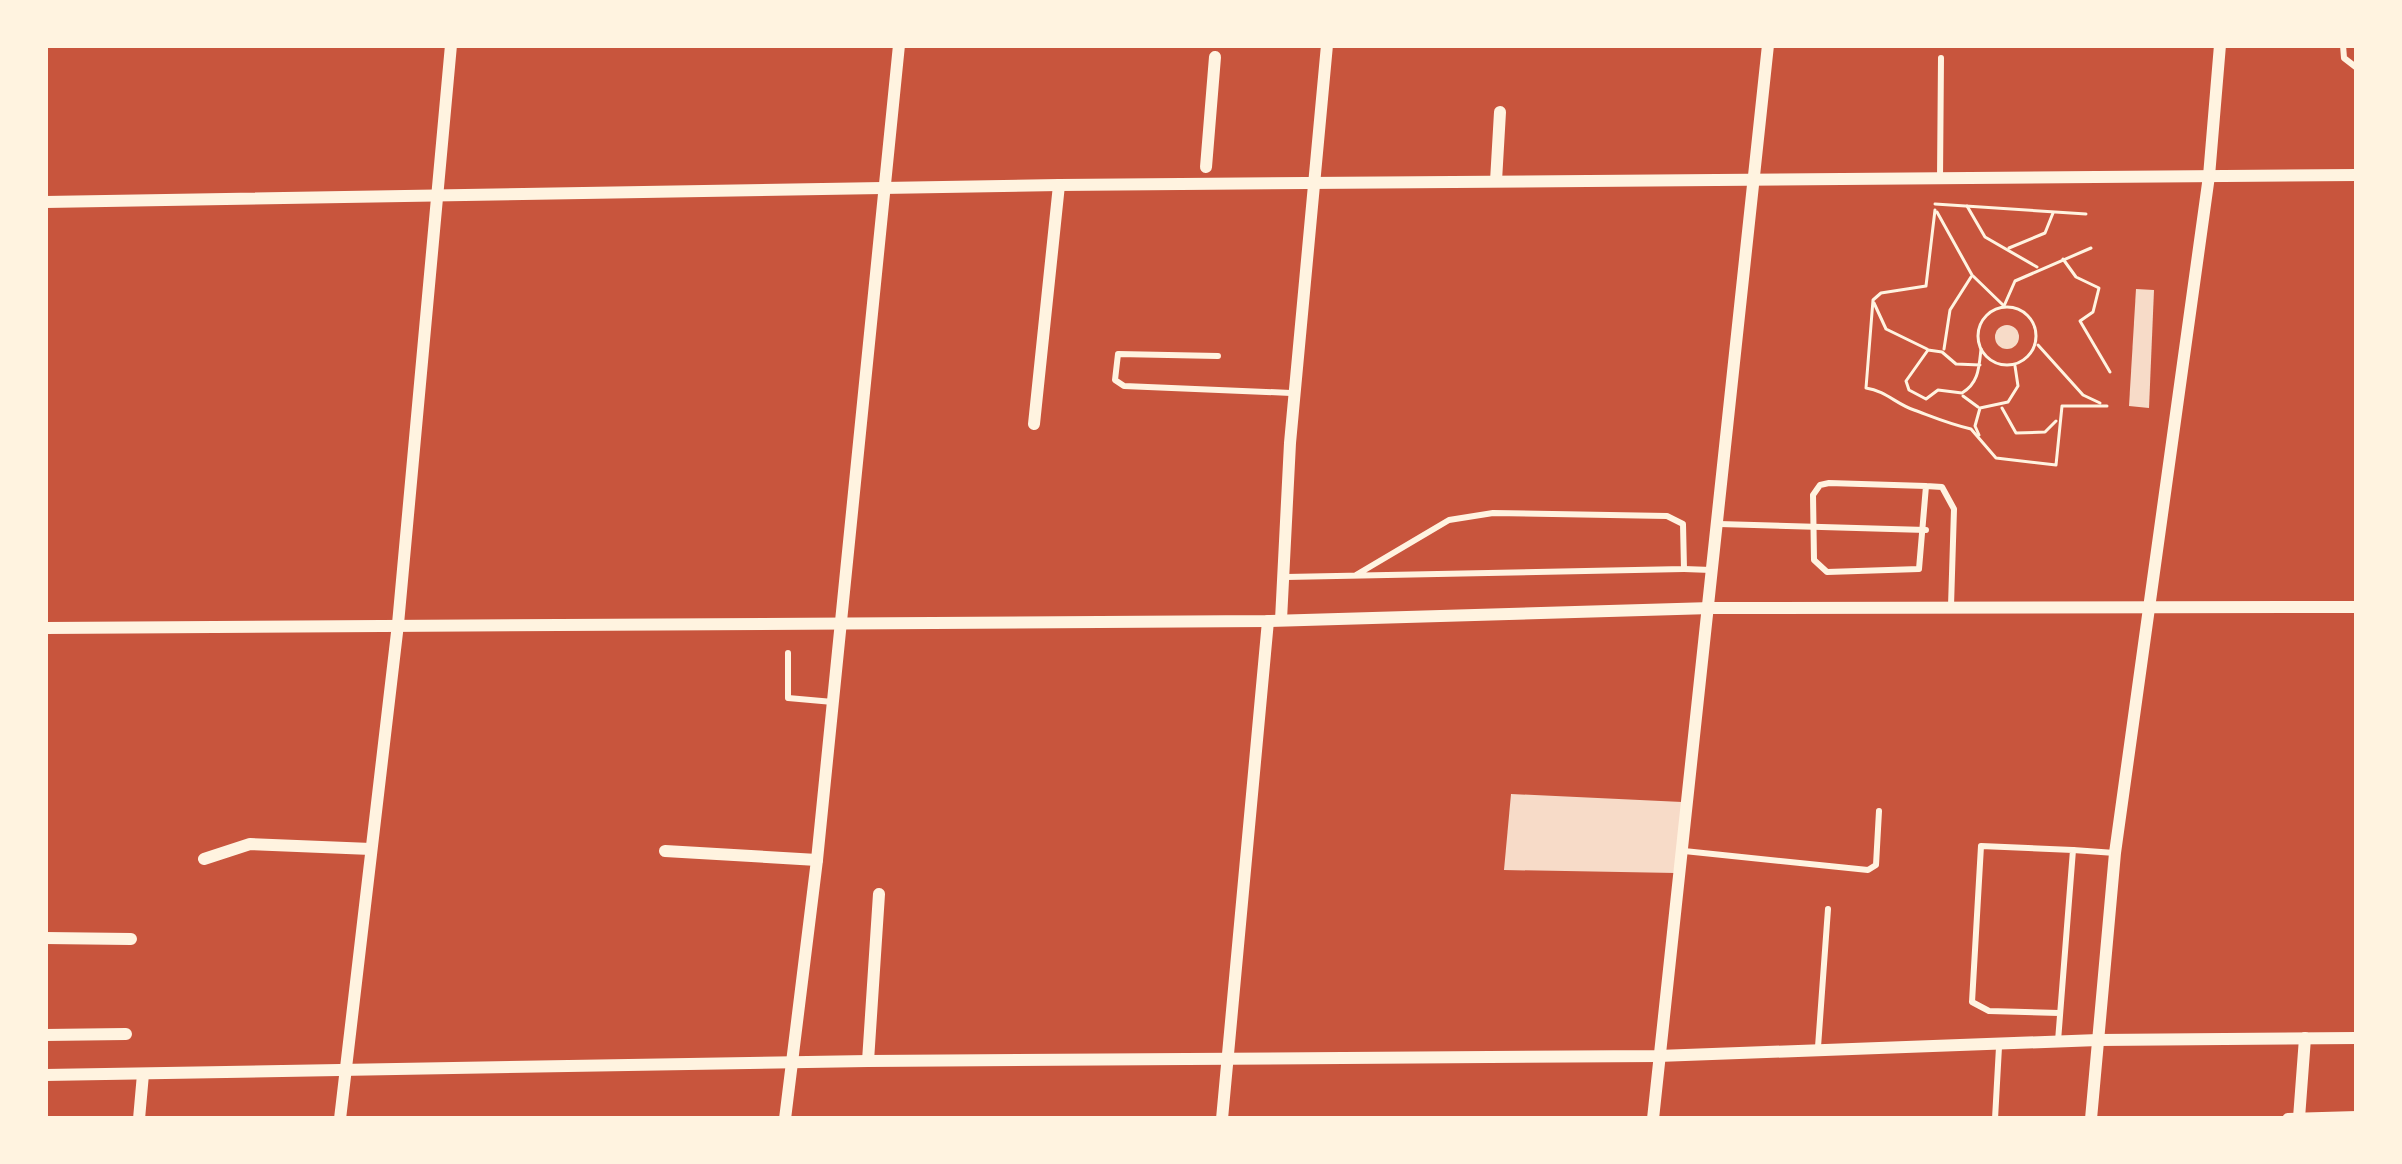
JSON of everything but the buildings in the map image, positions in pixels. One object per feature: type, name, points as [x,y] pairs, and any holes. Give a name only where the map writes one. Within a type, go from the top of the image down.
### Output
[{"type":"street","points":[[340,1119],[398,624],[451,45]]},
{"type":"street","points":[[785,1119],[817,860],[899,45]]},
{"type":"street","points":[[1222,1119],[1274,621],[1285,578],[1312,183],[1328,45]]},
{"type":"street","points":[[1653,1119],[1768,45]]},
{"type":"street","points":[[2091,1119],[2115,853],[2145,607],[2209,176],[2220,45]]},
{"type":"street","points":[[1206,167],[1215,57]]},
{"type":"street","points":[[1496,181],[1500,112]]},
{"type":"street","points":[[45,202],[882,192],[1060,185],[2357,175]]},
{"type":"street","points":[[1034,424],[1060,185]]},
{"type":"street","points":[[45,628],[1274,621],[1711,608],[2357,608]]},
{"type":"street","points":[[204,860],[250,844],[371,849]]},
{"type":"street","points":[[665,851],[817,860]]},
{"type":"street","points":[[868,1061],[879,894]]},
{"type":"street","points":[[45,938],[131,939]]},
{"type":"street","points":[[45,1035],[126,1034]]},
{"type":"street","points":[[2299,1118],[2305,1038]]},
{"type":"street","points":[[45,1075],[868,1061],[1658,1056],[2098,1040],[2357,1039]]},
{"type":"street","points":[[139,1119],[143,1074]]},
{"type":"street","points":[[2288,1119],[2357,1118]]},
{"type":"lane","points":[[2343,45],[2344,58],[2357,68]]},
{"type":"lane","points":[[1940,178],[1941,58]]},
{"type":"lane","points":[[1204,184],[1206,167]]},
{"type":"lane","points":[[1218,356],[1118,354],[1115,380],[1124,386],[1295,394]]},
{"type":"lane","points":[[1926,486],[1923,559],[1913,572],[1827,572],[1814,560],[1813,495],[1820,485],[1926,486],[1942,487],[1952,499],[1951,608]]},
{"type":"lane","points":[[1356,575],[1449,520],[1493,513],[1676,518],[1686,535],[1684,569]]},
{"type":"lane","points":[[1719,524],[1926,530]]},
{"type":"lane","points":[[1285,578],[1715,571]]},
{"type":"lane","points":[[788,653],[788,698],[832,702]]},
{"type":"lane","points":[[1684,851],[1868,871],[1876,865],[1879,811]]},
{"type":"lane","points":[[2059,1012],[1989,1011],[1972,1002],[1978,851],[1996,844],[2115,853]]},
{"type":"lane","points":[[2057,1041],[2073,850]]},
{"type":"lane","points":[[1818,1047],[1828,909]]},
{"type":"lane","points":[[1995,1119],[1999,1043]]},
{"type":"path","points":[[1935,205],[2086,214]]},
{"type":"path","points":[[1935,205],[1972,275],[2004,306],[2029,316],[2036,344],[2083,395],[2107,406],[2069,402],[2045,432],[2016,433],[2001,406]]},
{"type":"path","points":[[1935,205],[1926,286],[1881,293],[1874,300],[1866,388],[1980,436]]},
{"type":"path","points":[[1967,206],[1985,237],[2038,268]]},
{"type":"path","points":[[2009,248],[2045,233],[2053,212]]},
{"type":"path","points":[[1928,350],[1908,372],[1909,390],[1926,398],[1938,390],[1962,393],[1976,381],[1981,365],[1981,322],[2004,306],[2015,280],[2091,248]]},
{"type":"path","points":[[2063,260],[2077,277],[2099,288],[2093,312],[2080,321],[2110,372]]},
{"type":"path","points":[[1942,352],[1958,292],[1972,275]]},
{"type":"path","points":[[1874,300],[1886,328],[1928,350],[1942,352],[1956,364],[1981,365]]},
{"type":"path","points":[[1981,349],[1995,362],[2015,364],[2036,344]]},
{"type":"path","points":[[1962,393],[1971,407],[2001,406],[2018,386],[2015,364]]},
{"type":"path","points":[[1980,408],[1975,426],[1996,458],[2056,465],[2058,419]]}]
